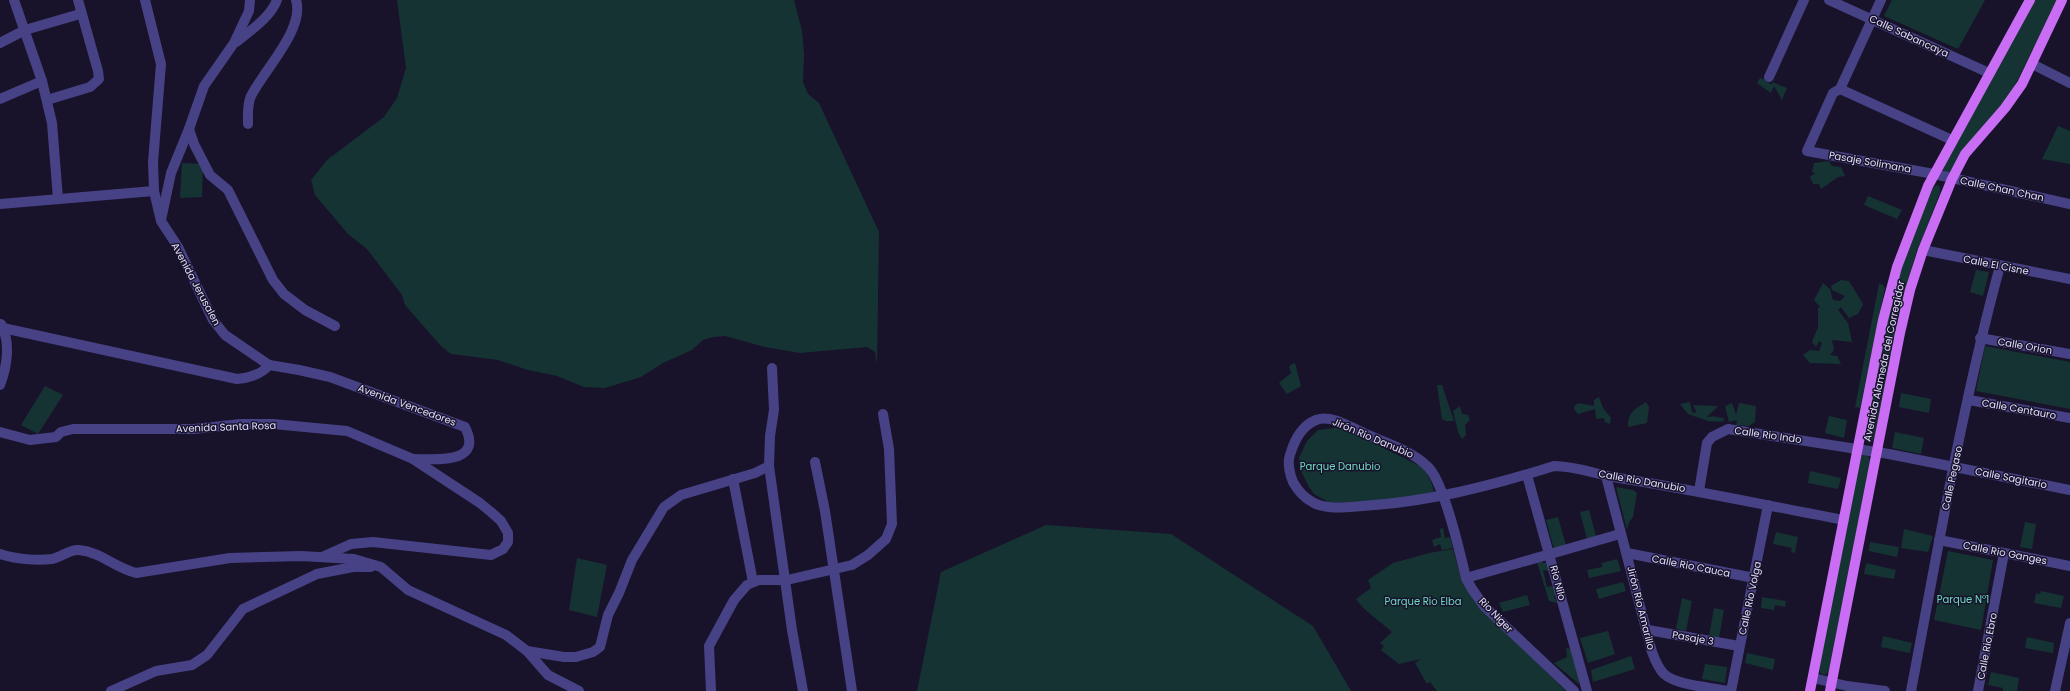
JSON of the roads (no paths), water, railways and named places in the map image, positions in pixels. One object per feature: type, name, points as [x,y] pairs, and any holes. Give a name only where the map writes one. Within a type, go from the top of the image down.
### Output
[{"type":"main road","name":"Avenida Alameda del Corregidor","points":[[1810,691],[1888,296],[1904,244],[1934,174],[2030,0]]},
{"type":"main road","name":"Avenida Alameda del Corregidor","points":[[1831,686],[1902,326],[1910,290],[1923,250],[1952,179],[1964,154],[2014,96],[2032,64],[2062,0]]},
{"type":"street","points":[[14,0],[42,81],[47,100],[55,141],[58,199]]},
{"type":"street","points":[[47,100],[90,87],[99,79],[98,71],[80,14],[78,0]]},
{"type":"street","points":[[145,0],[161,64],[153,162],[154,191],[163,225]]},
{"type":"street","points":[[163,225],[171,173],[189,129],[204,86],[234,43],[249,11],[250,0]]},
{"type":"street","points":[[234,43],[274,9],[277,0]]},
{"type":"street","points":[[248,124],[250,98],[292,32],[298,17],[296,0]]},
{"type":"street","points":[[1769,76],[1804,0]]},
{"type":"street","name":"Calle Sabancaya","points":[[1829,0],[1989,73]]},
{"type":"street","points":[[1881,0],[1840,89],[1952,140]]},
{"type":"street","points":[[0,43],[25,30],[80,14]]},
{"type":"street","points":[[2032,64],[2070,83]]},
{"type":"street","points":[[0,99],[42,81]]},
{"type":"street","name":"Pasaje Solimana","points":[[1840,89],[1833,93],[1807,151],[1934,174]]},
{"type":"street","points":[[189,129],[194,144],[210,175],[228,190],[273,280],[284,294],[305,310],[336,326]]},
{"type":"street","name":"Calle Chan Chan","points":[[1934,174],[2070,204]]},
{"type":"street","points":[[0,204],[154,191]]},
{"type":"street","name":"Avenida Jerusalen","points":[[163,225],[178,247],[213,320],[225,335],[269,365]]},
{"type":"street","name":"Calle El Cisne","points":[[1923,250],[2070,279]]},
{"type":"street","name":"Calle Pegaso","points":[[1911,691],[1939,540],[1969,400],[1980,338],[2000,266]]},
{"type":"street","points":[[0,385],[5,371],[2,325],[237,379],[248,378],[259,374],[269,365]]},
{"type":"street","name":"Calle Orion","points":[[1980,338],[2070,354]]},
{"type":"street","name":"Avenida Vencedores","points":[[269,365],[299,370],[330,378],[465,427],[469,435],[468,446],[462,455],[452,459],[412,459]]},
{"type":"street","points":[[772,368],[774,410],[770,436],[769,466],[787,580],[792,630],[803,691]]},
{"type":"street","name":"Calle Centauro","points":[[1969,400],[2070,418]]},
{"type":"street","points":[[711,691],[709,646],[734,600],[747,585],[759,580],[787,580],[852,565],[868,555],[886,539],[892,524],[889,450],[883,414]]},
{"type":"street","name":"Jirón Rio Danubio","points":[[1317,420],[1337,421],[1415,456],[1428,467],[1436,477],[1443,496],[1399,504],[1352,507],[1315,504],[1304,497],[1297,489],[1292,479],[1289,458],[1295,438],[1309,424],[1317,420]]},
{"type":"street","name":"Avenida Santa Rosa","points":[[0,432],[30,440],[56,437],[61,432],[73,428],[194,429],[241,424],[308,426],[347,431],[412,459],[480,503],[501,521],[508,533],[508,542],[503,549],[491,555],[479,555],[373,542],[351,544],[322,557]]},
{"type":"street","name":"Calle Rio Indo","points":[[1699,491],[1707,443],[1712,437],[1728,429],[1858,448]]},
{"type":"street","name":"Calle Sagitario","points":[[1858,448],[2070,490]]},
{"type":"street","points":[[815,462],[834,570],[852,691]]},
{"type":"street","points":[[527,651],[564,657],[576,657],[593,652],[600,647],[608,615],[620,593],[632,560],[664,507],[681,495],[755,473],[769,466]]},
{"type":"street","name":"Calle Rio Danubio","points":[[1443,496],[1527,475],[1554,466],[1571,466],[1606,476],[1699,491],[1844,520]]},
{"type":"street","name":"Rio Nilo","points":[[1527,475],[1587,691]]},
{"type":"street","name":"Jirón Río Amarillo","points":[[1606,476],[1620,534],[1627,553],[1648,630],[1652,652],[1657,665],[1664,674],[1676,681],[1728,691]]},
{"type":"street","points":[[733,479],[753,582]]},
{"type":"street","name":"Rio Niger","points":[[1443,496],[1466,578],[1472,589],[1484,606],[1574,691]]},
{"type":"street","name":"Calle Rio Volga","points":[[1731,691],[1768,505]]},
{"type":"street","points":[[1466,578],[1549,553],[1620,534]]},
{"type":"street","name":"Calle Rio Ganges","points":[[1939,540],[2070,566]]},
{"type":"street","points":[[0,554],[10,557],[53,559],[76,550],[93,552],[124,570],[136,573],[230,558],[301,556],[354,559],[381,567],[408,590],[506,635],[527,651],[548,675],[579,691]]},
{"type":"street","name":"Calle Rio Cauca","points":[[1627,553],[1754,578]]},
{"type":"street","name":"Calle Rio Ebro","points":[[1978,691],[2004,553]]},
{"type":"street","points":[[111,691],[156,671],[192,665],[207,655],[242,609],[317,574],[353,567],[381,567]]},
{"type":"street","points":[[2055,691],[2070,623]]},
{"type":"street","name":"Pasaje 3","points":[[1648,630],[1739,646]]},
{"type":"street","points":[[1813,678],[1831,686],[1847,686],[1885,691]]},
{"type":"park label","name":"Parque Danubio","points":[[1340,466]]},
{"type":"park label","name":"Parque N°1","points":[[1963,599]]},
{"type":"park label","name":"Parque Río Elba","points":[[1423,601]]}]
